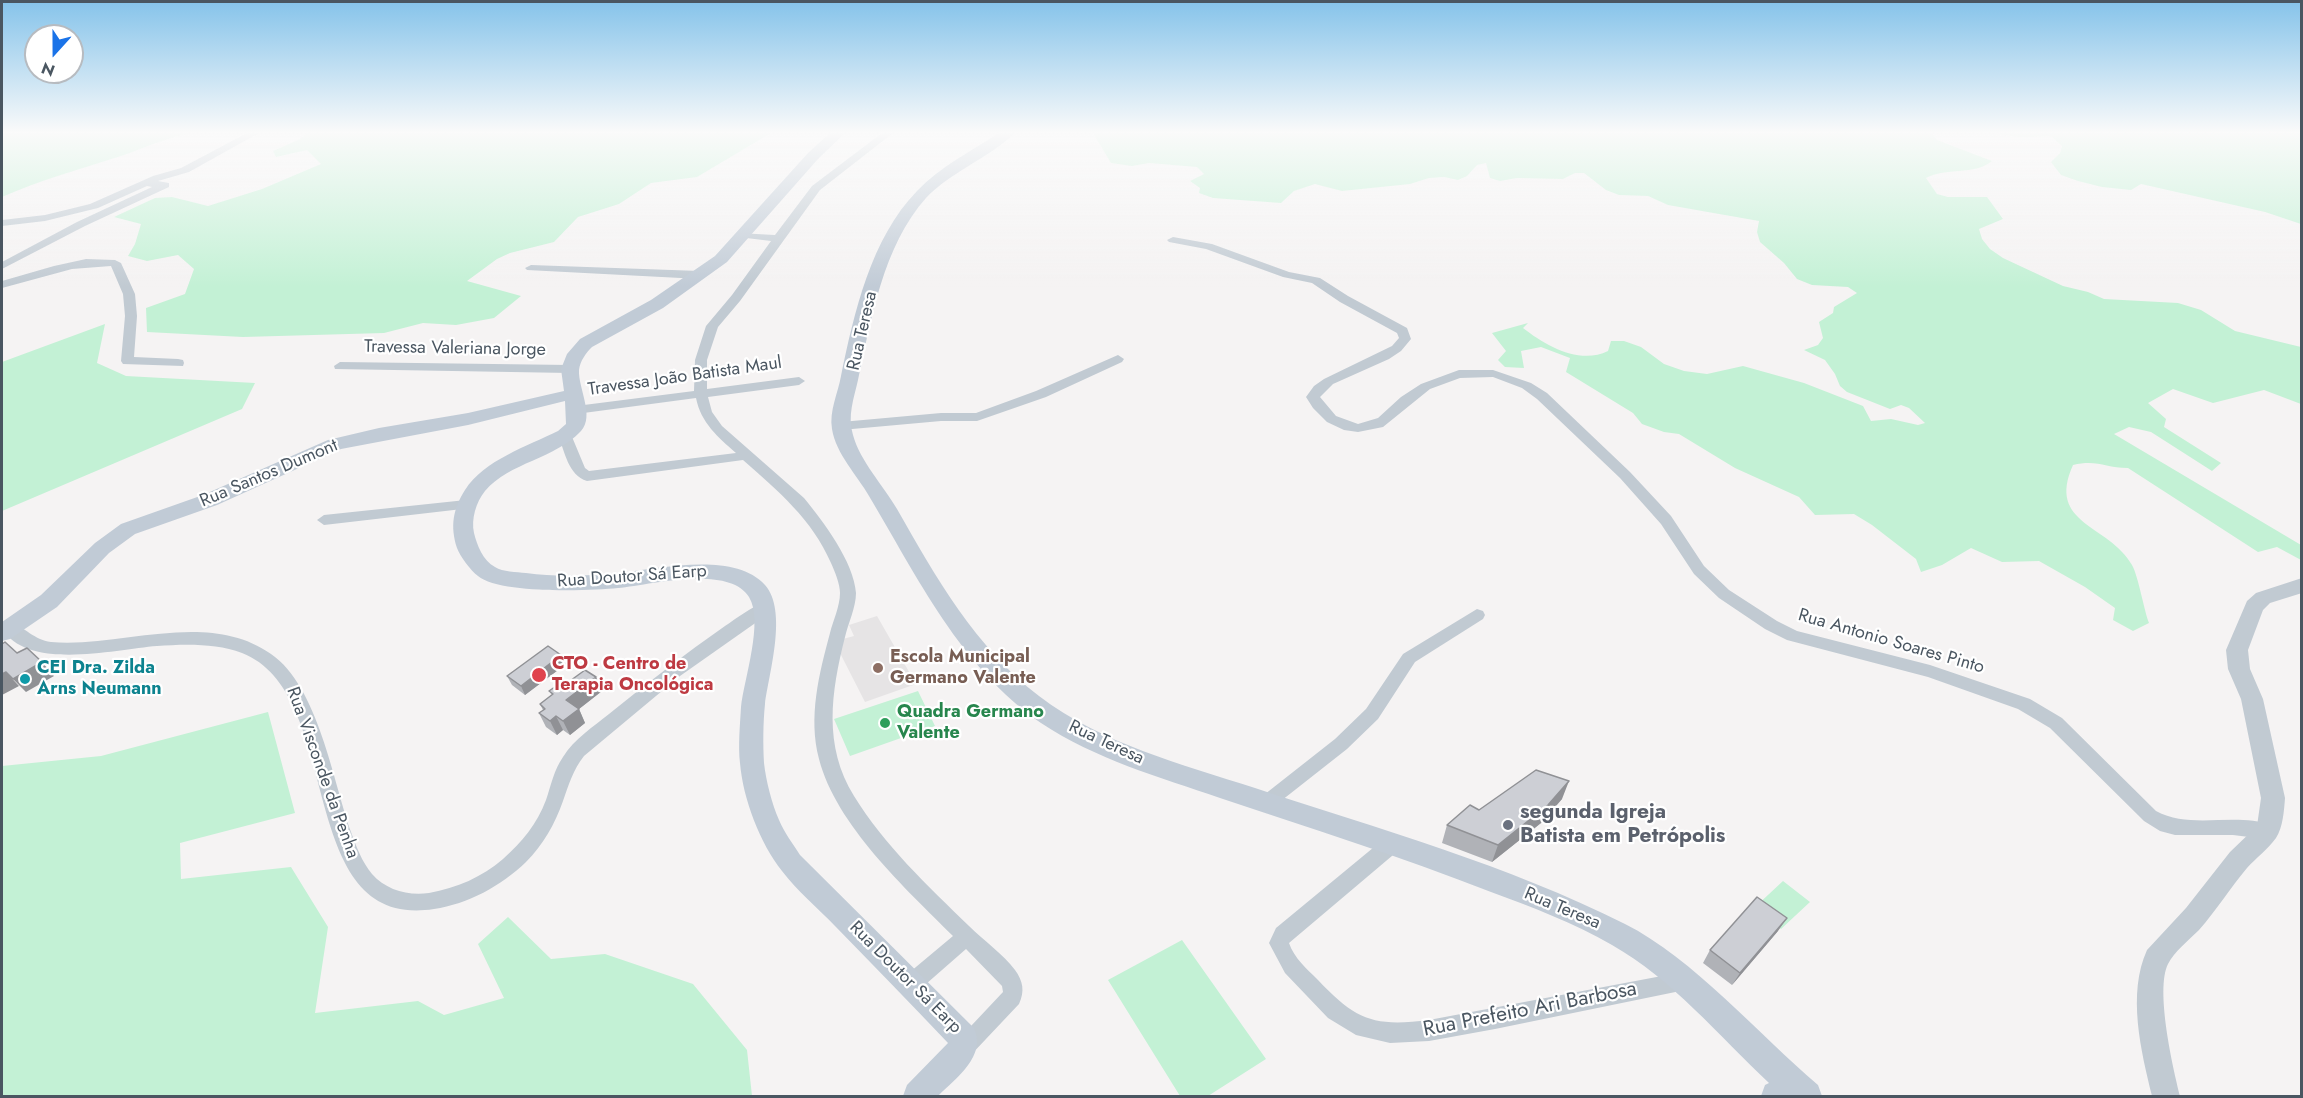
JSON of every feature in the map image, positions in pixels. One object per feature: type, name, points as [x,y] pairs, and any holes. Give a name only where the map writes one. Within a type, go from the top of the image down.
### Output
[{"type":"main road","points":[[466,505],[477,487],[495,471],[570,450],[581,404],[570,369],[576,354],[586,343],[657,304],[721,259],[788,184]]},
{"type":"main road","name":"Rua Teresa","points":[[934,184],[919,197],[904,219],[876,274],[852,361],[852,375],[841,426],[856,461],[877,492],[937,597],[981,656],[1029,701],[1072,729],[1138,759],[1495,880],[1612,931],[1636,944],[1728,1021],[1792,1092]]},
{"type":"main road","name":"Rua Santos Dumont","points":[[6,630],[49,601],[102,548],[128,529],[210,500],[292,461],[335,444],[468,419],[581,404]]},
{"type":"main road","name":"Rua Doutor Sá Earp","points":[[466,505],[462,526],[465,543],[477,563],[486,572],[506,578],[540,583],[582,583],[716,572],[738,578],[757,590],[765,608],[765,627],[753,707],[752,764],[767,824],[791,864],[957,1028],[964,1038],[970,1041]]},
{"type":"main road","points":[[918,1096],[970,1041]]},
{"type":"street","points":[[2,223],[64,214],[94,206],[143,184]]},
{"type":"street","points":[[821,184],[736,298],[712,326],[701,360],[699,384],[705,412],[717,429],[799,501],[810,514],[839,562],[848,594],[824,699],[826,754],[835,778],[859,820],[964,938],[1007,975],[1014,990],[1012,997],[970,1041]]},
{"type":"street","points":[[2,266],[81,224],[165,185],[138,186]]},
{"type":"street","points":[[742,235],[780,239]]},
{"type":"street","name":"Rua Antonio Soares Pinto","points":[[1173,240],[1208,246],[1287,275],[1316,280],[1344,299],[1403,331],[1405,339],[1396,350],[1326,383],[1315,391],[1313,397],[1316,403],[1335,423],[1356,428],[1378,424],[1429,384],[1456,375],[1477,371],[1513,378],[1542,396],[1624,475],[1666,520],[1699,570],[1710,582],[1771,625],[1802,639],[1930,671],[2024,704],[2056,723],[2150,816],[2166,825],[2234,827],[2265,831]]},
{"type":"street","points":[[2,285],[77,264],[95,261],[115,263],[129,294],[131,316],[127,361],[178,363]]},
{"type":"street","points":[[531,268],[700,275]]},
{"type":"street","points":[[841,426],[940,417],[978,417],[1031,398],[1118,359]]},
{"type":"street","name":"Travessa Valeriana Jorge","points":[[340,366],[570,369]]},
{"type":"street","name":"Travessa João Batista Maul","points":[[581,404],[624,404],[799,381]]},
{"type":"street","points":[[570,450],[581,473],[588,476],[738,457]]},
{"type":"street","points":[[324,520],[466,505]]},
{"type":"street","points":[[2166,1096],[2155,1051],[2152,1020],[2151,979],[2156,958],[2195,916],[2265,831],[2272,814],[2273,798],[2252,699],[2238,669],[2237,650],[2254,606],[2263,598],[2301,585]]},
{"type":"street","name":"Rua Visconde da Penha","points":[[6,630],[32,643],[60,649],[159,640],[211,640],[238,646],[266,659],[288,681],[306,717],[348,851],[361,875],[371,886],[384,894],[399,900],[416,902],[451,897],[494,877],[512,863],[540,831],[554,802],[561,776],[577,752],[662,679],[765,608]]},
{"type":"street","points":[[1266,802],[1341,744],[1372,714],[1409,658],[1477,615]]},
{"type":"street","name":"Rua Prefeito Ari Barbosa","points":[[1392,844],[1283,934],[1279,943],[1293,968],[1320,996],[1344,1018],[1363,1028],[1390,1033],[1421,1032],[1516,1017],[1645,988],[1683,982]]},
{"type":"street","points":[[912,984],[964,938]]},
{"type":"shaded area","name":"Escola Municipal Germano Valente","points":[[877,616],[916,684],[865,702],[840,653],[843,639],[854,636],[849,625]]},
{"type":"green space","points":[[2,184],[34,184],[16,191],[2,197]]},
{"type":"green space","points":[[273,184],[649,184],[619,204],[578,217],[554,242],[510,253],[497,259],[467,281],[521,296],[494,318],[456,325],[423,323],[384,333],[243,337],[147,332],[146,308],[185,294],[194,269],[178,255],[147,261],[128,256],[135,244],[141,224],[114,217],[155,198],[172,197],[208,206]]},
{"type":"green space","points":[[1195,184],[1314,184],[1294,191],[1281,203],[1213,198],[1199,193],[1200,188]]},
{"type":"green space","points":[[1316,184],[1408,184],[1342,191]]},
{"type":"green space","points":[[1599,184],[1930,184],[1937,194],[1948,197],[1987,197],[2003,219],[1979,229],[1982,239],[1990,249],[2003,258],[2063,286],[2088,292],[2104,299],[2178,303],[2201,310],[2235,331],[2301,347],[2301,404],[2264,390],[2213,403],[2173,389],[2148,403],[2166,419],[2164,427],[2221,463],[2212,471],[2151,432],[2129,427],[2114,434],[2301,545],[2301,560],[2277,547],[2258,552],[2128,468],[2095,463],[2073,465],[2067,485],[2068,500],[2074,512],[2122,551],[2134,570],[2149,623],[2133,631],[2113,620],[2115,608],[2085,587],[2039,561],[2002,562],[1971,548],[1942,565],[1921,572],[1916,559],[1854,514],[1815,515],[1799,497],[1735,468],[1679,434],[1664,432],[1642,424],[1633,413],[1566,372],[1570,358],[1541,347],[1521,351],[1524,368],[1505,367],[1498,360],[1506,351],[1492,333],[1528,323],[1523,328],[1532,335],[1553,347],[1575,355],[1597,355],[1608,351],[1611,341],[1624,341],[1641,347],[1664,364],[1684,371],[1707,374],[1743,366],[1804,383],[1863,406],[1871,421],[1891,419],[1918,425],[1925,423],[1909,408],[1901,405],[1890,409],[1847,392],[1840,386],[1825,360],[1804,350],[1818,345],[1823,338],[1819,322],[1833,313],[1834,307],[1857,293],[1848,287],[1812,285],[1797,279],[1784,263],[1760,242],[1757,232],[1759,221],[1668,205],[1648,196],[1619,195]]},
{"type":"green space","points":[[2091,184],[2141,184],[2131,190]]},
{"type":"green space","points":[[2142,184],[2301,184],[2301,224],[2265,212]]},
{"type":"green space","points":[[105,324],[97,363],[126,376],[255,383],[242,409],[2,511],[2,362]]},
{"type":"green space","name":"Quadra Germano Valente","points":[[918,691],[935,726],[850,756],[834,719]]},
{"type":"green space","points":[[268,712],[295,813],[180,843],[181,879],[291,867],[328,927],[315,1013],[418,1001],[444,1015],[504,998],[478,944],[508,917],[551,959],[605,954],[693,984],[747,1050],[752,1096],[2,1096],[2,766],[101,756]]},
{"type":"green space","points":[[1783,881],[1810,902],[1781,929],[1754,908]]},
{"type":"green space","points":[[1182,940],[1266,1059],[1208,1096],[1180,1096],[1108,980]]},
{"type":"building","points":[[5,642],[17,653],[27,648],[42,662],[13,679],[6,672],[2,674],[2,644]]},
{"type":"building","points":[[548,646],[561,655],[521,686],[507,676]]},
{"type":"building","points":[[585,670],[596,677],[566,700],[579,709],[563,721],[556,716],[550,721],[539,713],[545,709],[540,704],[553,694],[549,691],[559,684],[563,686]]},
{"type":"building","points":[[1536,770],[1569,781],[1548,805],[1498,845],[1447,825],[1470,805],[1479,810]]},
{"type":"building","points":[[1757,897],[1787,918],[1740,973],[1710,950]]},
{"type":"place","name":"Escola Municipal Germano Valente","points":[[878,668]]},
{"type":"place","name":"CTO - Centro de Terapia Oncológica","points":[[539,675]]},
{"type":"place","name":"CEI Dra. Zilda Arns Neumann","points":[[25,679]]},
{"type":"place","name":"Quadra Germano Valente","points":[[885,723]]},
{"type":"place","name":"segunda Igreja Batista em Petrópolis","points":[[1508,825]]}]
